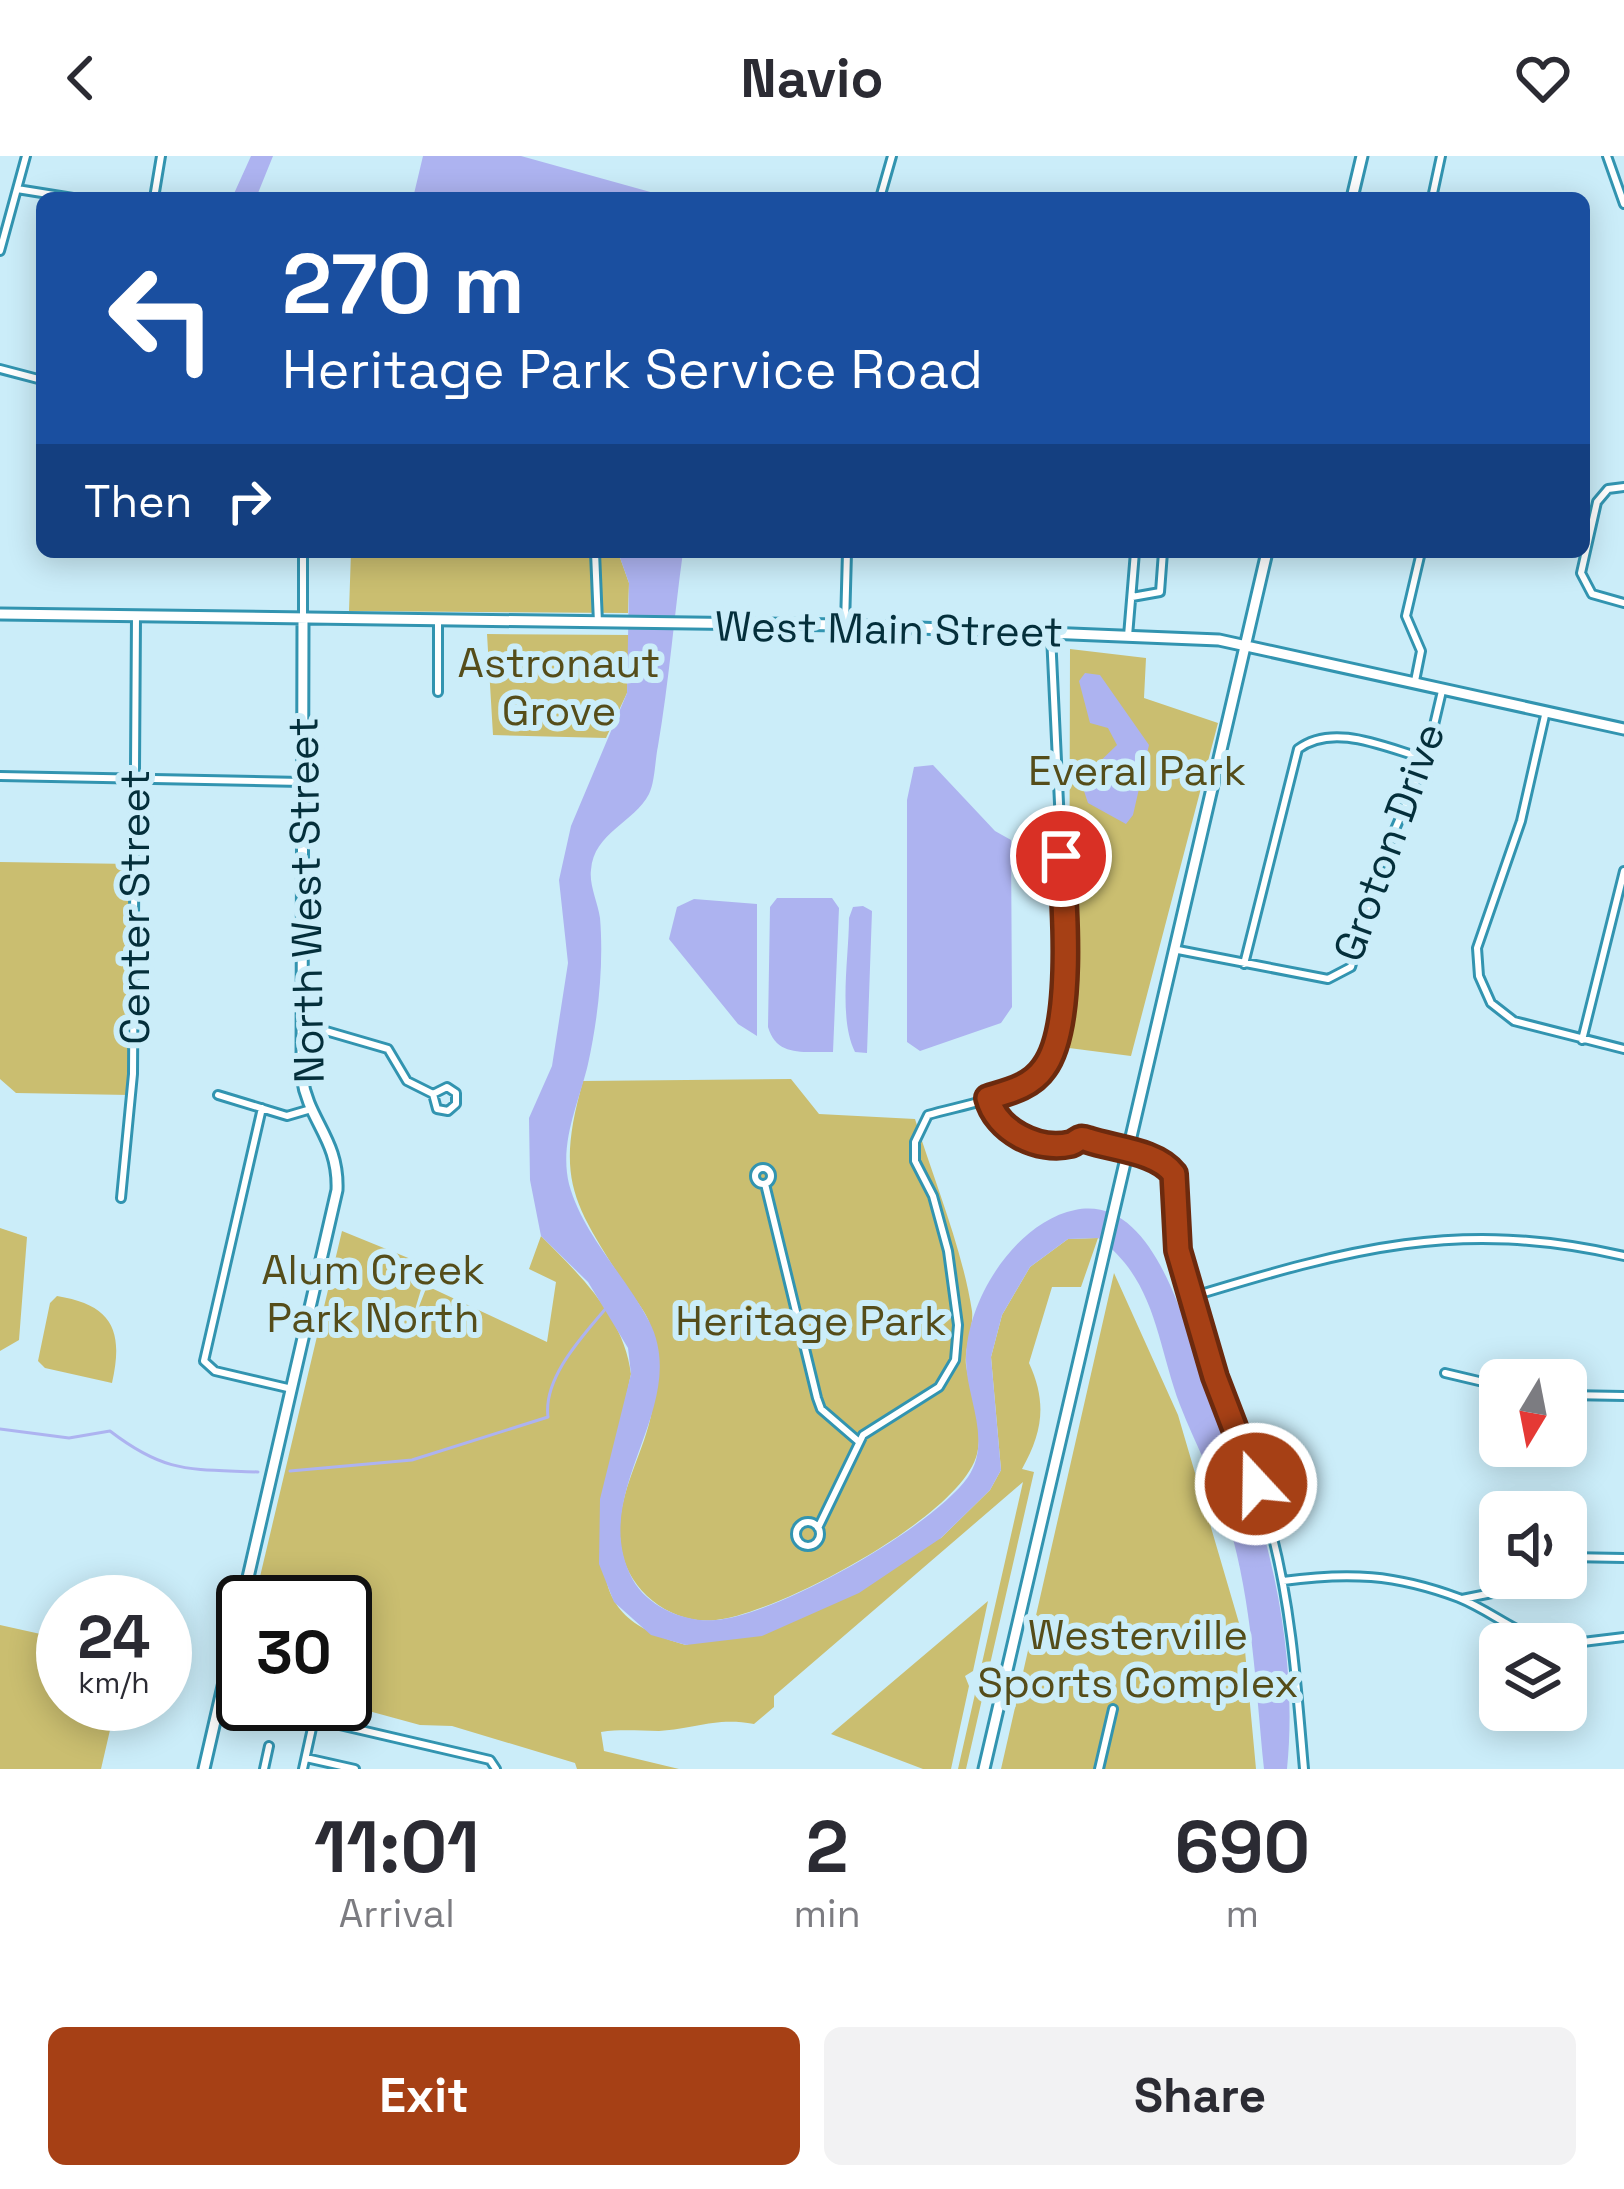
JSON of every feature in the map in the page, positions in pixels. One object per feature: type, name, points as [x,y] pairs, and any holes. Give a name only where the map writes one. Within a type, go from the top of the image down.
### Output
[{"type":"main road","points":[[1353,192],[1362,156]]},
{"type":"main road","points":[[985,1769],[1267,558]]},
{"type":"main road","name":"West Main Street","points":[[0,614],[845,626],[1247,644],[1624,729]]},
{"type":"main road","name":"North West Street","points":[[249,1575],[338,1190],[334,1150],[311,1109],[302,1076],[303,619]]},
{"type":"main road","name":"North West Street","points":[[204,1769],[216,1718]]},
{"type":"street","points":[[0,251],[3,226],[26,156]]},
{"type":"street","points":[[155,192],[161,156]]},
{"type":"street","points":[[882,192],[892,156]]},
{"type":"street","points":[[1433,192],[1441,156]]},
{"type":"street","points":[[1607,156],[1624,204]]},
{"type":"street","points":[[17,189],[36,192]]},
{"type":"street","points":[[0,369],[36,378]]},
{"type":"street","points":[[1590,534],[1601,495],[1624,488]]},
{"type":"street","points":[[303,558],[303,619]]},
{"type":"street","points":[[595,558],[598,623]]},
{"type":"street","points":[[845,626],[847,558]]},
{"type":"street","points":[[1128,636],[1135,558]]},
{"type":"street","points":[[1132,597],[1160,592],[1163,558]]},
{"type":"street","points":[[1415,681],[1421,651],[1406,616],[1420,558]]},
{"type":"street","points":[[1586,558],[1583,582],[1592,593],[1624,603]]},
{"type":"street","name":"Center Street","points":[[121,1198],[133,1077],[136,616]]},
{"type":"street","points":[[438,620],[438,692]]},
{"type":"street","points":[[818,1528],[858,1441],[871,1427],[939,1387],[955,1360],[958,1325],[948,1251],[933,1196],[915,1161],[915,1142],[928,1115],[988,1098],[1037,1077],[1055,1047],[1063,887],[1051,633]]},
{"type":"street","name":"Groton Drive","points":[[1178,950],[1328,979],[1351,967],[1387,844],[1426,759],[1443,687]]},
{"type":"street","points":[[1546,711],[1521,820],[1477,948],[1479,976],[1491,1003],[1514,1021],[1624,1049]]},
{"type":"street","points":[[1244,965],[1298,749],[1312,738],[1331,735],[1426,759]]},
{"type":"street","points":[[0,776],[302,782]]},
{"type":"street","points":[[1582,1040],[1624,871]]},
{"type":"street","points":[[302,1024],[388,1048],[407,1081],[433,1094],[437,1109],[448,1111],[456,1104],[452,1089],[441,1088],[433,1094]]},
{"type":"street","points":[[218,1095],[294,1116],[311,1109]]},
{"type":"street","points":[[988,1098],[1001,1126],[1035,1140],[1130,1152],[1166,1164],[1177,1178],[1175,1236],[1191,1297],[1256,1484],[1282,1581],[1304,1769]]},
{"type":"street","points":[[262,1108],[204,1361],[212,1370],[292,1389]]},
{"type":"street","points":[[765,1184],[817,1398],[821,1409],[858,1441]]},
{"type":"street","points":[[1191,1297],[1392,1242],[1524,1238],[1624,1256]]},
{"type":"street","points":[[1445,1372],[1479,1381]]},
{"type":"street","points":[[1587,1395],[1624,1396]]},
{"type":"street","points":[[1587,1557],[1624,1558]]},
{"type":"street","points":[[1282,1581],[1368,1573],[1462,1599],[1505,1623]]},
{"type":"street","points":[[1462,1599],[1479,1596]]},
{"type":"street","points":[[1587,1641],[1624,1637]]},
{"type":"street","points":[[1099,1769],[1113,1708]]},
{"type":"street","points":[[303,1769],[312,1731]]},
{"type":"street","points":[[366,1731],[490,1760],[496,1769]]},
{"type":"street","points":[[264,1769],[269,1746]]},
{"type":"street","points":[[306,1758],[356,1769]]},
{"type":"green space","points":[[351,558],[620,558],[629,583],[628,613],[349,611]]},
{"type":"green space","name":"Astronaut Grove","points":[[487,634],[631,635],[627,693],[606,738],[493,735]]},
{"type":"green space","name":"Everal Park","points":[[1070,649],[1146,658],[1144,698],[1218,723],[1131,1056],[1069,1048]]},
{"type":"green space","points":[[0,862],[132,864],[130,1095],[16,1093],[0,1079]]},
{"type":"green space","name":"Heritage Park","points":[[791,1079],[819,1114],[915,1119],[955,1238],[972,1311],[966,1365],[979,1443],[964,1479],[938,1505],[864,1558],[744,1614],[700,1620],[669,1611],[644,1593],[622,1552],[624,1501],[652,1410],[651,1329],[581,1208],[570,1165],[575,1114],[583,1081]]},
{"type":"green space","points":[[0,1228],[27,1237],[19,1340],[0,1351]]},
{"type":"green space","name":"Alum Creek Park North","points":[[342,1231],[428,1266],[406,1340],[427,1286],[547,1342],[556,1282],[529,1269],[541,1236],[585,1282],[619,1334],[631,1374],[606,1523],[609,1590],[634,1622],[686,1645],[941,1538],[990,1490],[1001,1470],[991,1357],[1002,1315],[1030,1267],[1068,1239],[1098,1238],[1081,1287],[1052,1287],[1029,1363],[1040,1417],[1022,1469],[1034,1472],[966,1769],[958,1769],[1023,1482],[774,1696],[774,1707],[754,1724],[601,1732],[604,1751],[679,1769],[577,1769],[575,1763],[452,1726],[420,1725],[372,1712],[372,1575],[260,1575]]},
{"type":"green space","name":"Westerville Sports Complex","points":[[1114,1273],[1178,1415],[1244,1640],[1256,1769],[1001,1769]]},
{"type":"green space","points":[[57,1296],[90,1306],[110,1323],[116,1348],[112,1383],[45,1368],[38,1361],[50,1303]]},
{"type":"green space","points":[[988,1601],[973,1671],[965,1676],[969,1686],[951,1769],[923,1769],[831,1734]]},
{"type":"green space","points":[[0,1625],[36,1633],[36,1731],[110,1731],[101,1769],[0,1769]]},
{"type":"water","points":[[251,156],[273,156],[258,192],[235,192]]},
{"type":"water","points":[[423,156],[521,156],[650,192],[414,192]]},
{"type":"water","points":[[620,558],[682,558],[651,789],[599,846],[591,870],[600,918],[599,992],[592,1047],[566,1153],[575,1203],[649,1321],[659,1353],[651,1418],[621,1514],[622,1547],[633,1580],[658,1605],[681,1616],[716,1620],[777,1603],[814,1586],[923,1520],[950,1497],[975,1463],[978,1433],[966,1358],[985,1288],[1033,1230],[1075,1210],[1103,1211],[1127,1223],[1148,1245],[1164,1273],[1255,1505],[1282,1617],[1289,1693],[1287,1769],[1264,1769],[1248,1615],[1224,1509],[1180,1405],[1143,1293],[1117,1254],[1098,1238],[1068,1239],[1030,1267],[1002,1315],[991,1357],[1001,1470],[990,1490],[941,1538],[859,1593],[762,1636],[686,1645],[651,1635],[614,1602],[599,1564],[600,1499],[631,1374],[628,1348],[588,1282],[541,1236],[530,1180],[529,1118],[552,1066],[568,963],[559,880],[571,826],[627,693],[629,583]]},
{"type":"water","points":[[1085,673],[1100,675],[1149,745],[1133,815],[1126,824],[1088,803],[1083,788],[1091,770],[1117,745],[1108,728],[1090,723],[1079,681]]},
{"type":"water","points":[[933,765],[995,831],[1011,840],[1012,1007],[1001,1023],[920,1051],[907,1042],[907,800],[914,767]]},
{"type":"water","points":[[777,898],[832,898],[839,908],[833,1052],[785,1048],[768,1027],[770,907]]},
{"type":"water","points":[[694,899],[757,904],[757,1036],[738,1024],[669,939],[677,907]]},
{"type":"water","points":[[853,907],[872,911],[867,1053],[855,1052],[846,1005],[849,918]]},
{"type":"waterway","points":[[290,1471],[412,1460],[548,1417],[558,1372],[607,1307]]},
{"type":"waterway","points":[[0,1429],[69,1438],[110,1431],[164,1462],[258,1472]]},
{"type":"route","points":[[1061,856],[1063,923],[1055,1047],[1037,1077],[988,1098],[994,1120],[1035,1140],[1070,1144],[1089,1140],[1095,1146],[1146,1156],[1170,1167],[1177,1178],[1178,1250],[1215,1377],[1256,1484]]}]
